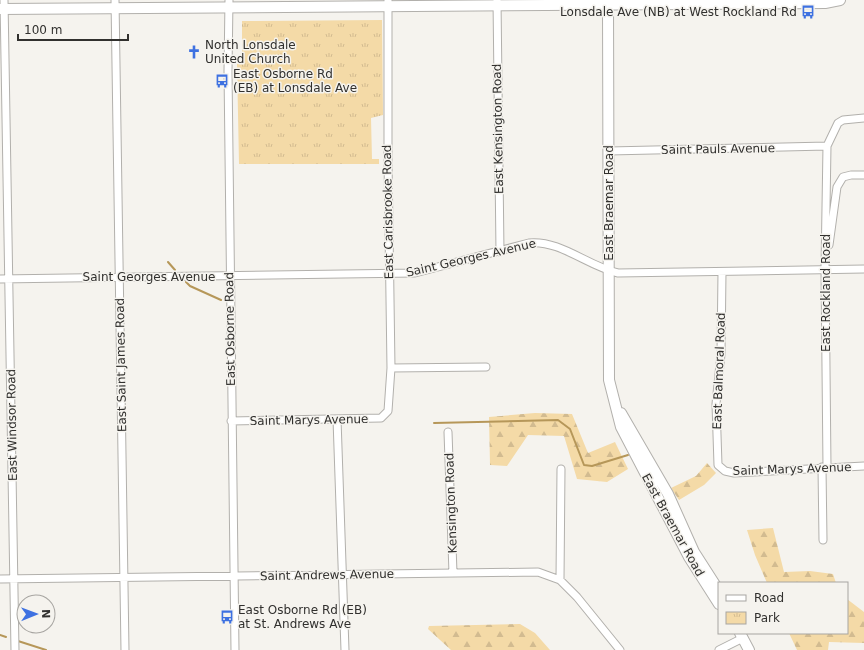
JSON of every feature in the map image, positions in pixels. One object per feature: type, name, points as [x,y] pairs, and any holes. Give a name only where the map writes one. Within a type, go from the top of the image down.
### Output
[{"type":"street","points":[[3,6],[115,4],[608,2],[825,4],[839,0]]},
{"type":"street","name":"East Braemar Road","points":[[608,2],[608,368],[621,427],[689,558],[718,602]]},
{"type":"street","name":"East Kensington Road","points":[[497,3],[500,252]]},
{"type":"street","name":"East Saint James Road","points":[[115,4],[125,650]]},
{"type":"street","name":"East Osborne Road","points":[[229,4],[231,421],[235,650]]},
{"type":"street","name":"East Carisbrooke Road","points":[[386,415],[388,411],[391,368],[389,275],[388,4]]},
{"type":"street","name":"East Windsor Road","points":[[3,6],[15,650]]},
{"type":"street","name":"East Rockland Road","points":[[823,540],[827,146],[838,122],[843,120],[864,118]]},
{"type":"street","name":"Saint Pauls Avenue","points":[[609,151],[827,146]]},
{"type":"street","points":[[825,265],[832,229],[837,187],[843,177],[851,175],[864,175]]},
{"type":"street","name":"Saint Georges Avenue","points":[[0,279],[389,275],[415,273],[500,252],[529,242],[542,241],[555,245],[601,268],[618,272],[722,272],[825,265],[864,269]]},
{"type":"street","name":"East Balmoral Road","points":[[720,468],[716,461],[716,404],[721,354],[722,272]]},
{"type":"street","points":[[391,368],[486,367]]},
{"type":"street","name":"East Braemar Road","points":[[614,399],[668,494],[694,552],[718,589]]},
{"type":"street","name":"Saint Marys Avenue","points":[[231,421],[381,418],[386,415]]},
{"type":"street","points":[[337,419],[345,650]]},
{"type":"street","name":"Kensington Road","points":[[448,432],[453,573]]},
{"type":"street","name":"Saint Marys Avenue","points":[[720,468],[734,473],[864,466]]},
{"type":"street","points":[[560,580],[561,469]]},
{"type":"street","name":"Saint Andrews Avenue","points":[[0,579],[538,572],[560,580],[577,597],[620,650]]},
{"type":"street","points":[[718,650],[741,635],[749,650]]},
{"type":"green space","points":[[382,20],[383,115],[371,118],[372,159],[379,159],[379,164],[239,164],[237,64],[242,61],[242,21]]},
{"type":"green space","points":[[535,413],[572,414],[588,453],[615,442],[628,469],[607,482],[577,479],[564,436],[528,435],[507,466],[490,465],[489,417]]},
{"type":"green space","points":[[707,463],[716,473],[704,485],[679,500],[671,488],[696,476]]},
{"type":"green space","points":[[773,528],[784,572],[810,571],[833,574],[836,582],[767,582],[755,555],[747,530]]},
{"type":"green space","points":[[848,600],[864,612],[864,643],[829,642],[828,650],[797,650],[789,634],[848,634]]},
{"type":"green space","points":[[520,624],[535,633],[550,650],[451,650],[428,629],[429,626]]},
{"type":"waterway","points":[[168,262],[175,270]]},
{"type":"waterway","points":[[186,282],[190,286],[221,300]]},
{"type":"waterway","points":[[434,423],[558,420],[570,429],[584,465],[592,466],[628,455]]},
{"type":"waterway","points":[[0,635],[6,637]]},
{"type":"waterway","points":[[18,641],[46,650]]},
{"type":"place","name":"Lonsdale Ave (NB) at West Rockland Rd","points":[[808,12]]},
{"type":"place","name":"North Lonsdale United Church","points":[[194,52]]},
{"type":"place","name":"East Osborne Rd (EB) at Lonsdale Ave","points":[[222,81]]},
{"type":"place","name":"East Osborne Rd (EB) at St. Andrews Ave","points":[[227,617]]}]
